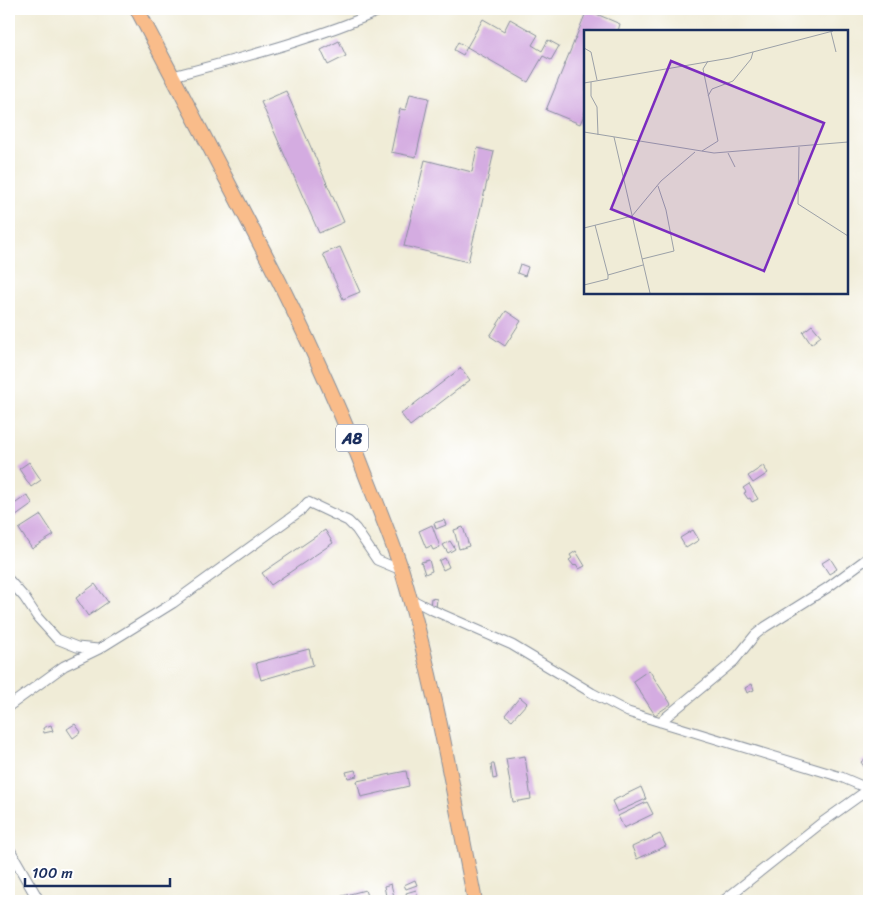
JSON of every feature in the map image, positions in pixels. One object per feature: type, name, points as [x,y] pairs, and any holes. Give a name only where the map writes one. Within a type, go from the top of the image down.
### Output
[{"type":"main road","name":"A8","points":[[137,9],[248,218],[315,354],[341,412],[377,503],[409,598],[442,740],[475,901]]},
{"type":"street","points":[[173,76],[245,58],[304,40],[384,9]]},
{"type":"street","points":[[9,706],[64,666],[99,649],[173,603],[300,511],[308,502],[348,521],[378,560],[401,570]]},
{"type":"street","points":[[660,722],[734,661],[755,635],[765,627],[828,588],[869,557]]},
{"type":"street","points":[[9,580],[57,640],[77,647],[99,649]]},
{"type":"street","points":[[409,598],[512,644],[592,693],[628,712],[840,778],[869,789]]},
{"type":"street","points":[[723,901],[820,824],[869,789]]},
{"type":"street","points":[[9,849],[39,901]]},
{"type":"building","points":[[587,10],[620,24],[618,30],[584,30],[584,115],[580,124],[546,110]]},
{"type":"building","points":[[483,19],[504,31],[510,19],[538,35],[532,45],[542,51],[548,40],[559,46],[551,60],[543,56],[528,82],[467,47]]},
{"type":"building","points":[[339,41],[346,56],[328,65],[321,50]]},
{"type":"building","points":[[458,42],[467,47],[463,55],[454,50]]},
{"type":"building","points":[[286,91],[344,222],[319,233],[261,102]]},
{"type":"building","points":[[410,94],[429,98],[416,157],[391,152],[400,109],[406,110]]},
{"type":"building","points":[[477,148],[494,152],[468,262],[404,246],[425,160],[472,172]]},
{"type":"building","points":[[340,247],[360,292],[343,299],[323,254]]},
{"type":"building","points":[[520,264],[528,267],[525,276],[517,273]]},
{"type":"building","points":[[506,311],[521,321],[505,346],[490,336]]},
{"type":"building","points":[[812,325],[821,336],[811,344],[803,332]]},
{"type":"building","points":[[461,368],[470,380],[410,426],[401,414]]},
{"type":"building","points":[[29,462],[41,480],[31,487],[19,469]]},
{"type":"building","points":[[763,466],[768,473],[753,483],[748,476]]},
{"type":"building","points":[[749,484],[758,499],[752,502],[744,493],[746,492],[743,488]]},
{"type":"building","points":[[27,495],[33,504],[12,519],[9,515],[9,508]]},
{"type":"building","points":[[41,515],[54,535],[32,549],[19,529]]},
{"type":"building","points":[[444,520],[446,525],[436,529],[434,523]]},
{"type":"building","points":[[432,525],[440,547],[433,550],[431,546],[426,548],[419,531]]},
{"type":"building","points":[[463,527],[469,546],[459,549],[454,530]]},
{"type":"building","points":[[325,530],[333,543],[271,585],[262,573]]},
{"type":"building","points":[[693,530],[699,540],[686,548],[680,538]]},
{"type":"building","points":[[450,541],[455,549],[448,553],[443,545]]},
{"type":"building","points":[[576,551],[585,566],[579,569],[576,564],[574,566],[569,560],[572,558],[570,555]]},
{"type":"building","points":[[445,558],[449,567],[443,570],[439,561]]},
{"type":"building","points":[[830,558],[837,569],[829,574],[822,563]]},
{"type":"building","points":[[429,560],[432,571],[425,574],[421,562]]},
{"type":"building","points":[[95,584],[108,602],[88,616],[76,598]]},
{"type":"building","points":[[431,598],[437,599],[436,608],[430,607]]},
{"type":"building","points":[[309,649],[313,665],[261,680],[256,663]]},
{"type":"building","points":[[649,670],[671,704],[655,715],[633,681]]},
{"type":"building","points":[[752,684],[754,690],[747,693],[745,688]]},
{"type":"building","points":[[520,697],[527,703],[512,720],[505,715]]},
{"type":"building","points":[[75,724],[81,732],[73,738],[67,729]]},
{"type":"building","points":[[51,725],[53,731],[44,733],[43,728]]},
{"type":"building","points":[[525,756],[531,799],[513,802],[506,759]]},
{"type":"building","points":[[869,756],[869,774],[861,762]]},
{"type":"building","points":[[491,764],[494,764],[497,778],[493,779]]},
{"type":"building","points":[[355,770],[357,776],[348,778],[346,772]]},
{"type":"building","points":[[406,771],[409,786],[361,797],[357,781]]},
{"type":"building","points":[[641,787],[646,799],[617,812],[612,801]]},
{"type":"building","points":[[647,802],[653,814],[624,828],[618,816]]},
{"type":"building","points":[[660,834],[666,846],[637,859],[632,847]]},
{"type":"building","points":[[415,880],[417,885],[406,889],[404,885]]},
{"type":"building","points":[[391,884],[395,901],[387,901],[384,886]]},
{"type":"building","points":[[365,890],[367,896],[348,901],[336,901],[335,898]]},
{"type":"building","points":[[416,890],[419,901],[408,901],[406,893]]}]
